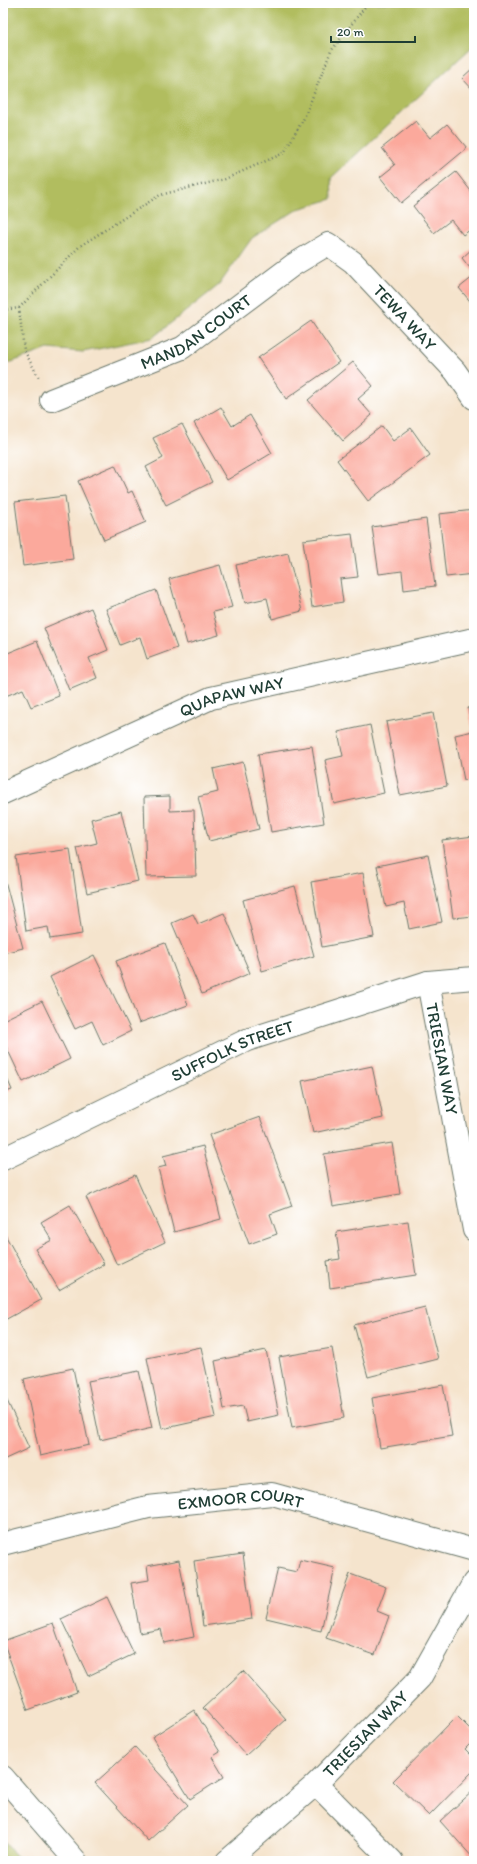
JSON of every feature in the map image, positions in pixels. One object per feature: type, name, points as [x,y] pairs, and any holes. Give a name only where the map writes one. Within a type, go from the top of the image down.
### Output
[{"type":"street","name":"TEWA WAY","points":[[328,244],[353,262],[456,371],[474,398]]},
{"type":"street","name":"MANDAN COURT","points":[[51,400],[182,348],[293,264],[328,244]]},
{"type":"street","name":"QUAPAW WAY","points":[[3,793],[211,698],[474,639]]},
{"type":"street","name":"SUFFOLK STREET","points":[[3,1159],[247,1040],[428,982],[474,978]]},
{"type":"street","name":"TRIESIAN WAY","points":[[428,982],[474,1230]]},
{"type":"street","name":"EXMOOR COURT","points":[[6,1543],[148,1507],[272,1494],[474,1550]]},
{"type":"street","name":"TRIESIAN WAY","points":[[227,1861],[316,1784],[420,1678],[474,1582]]},
{"type":"street","points":[[3,1777],[76,1861]]},
{"type":"street","points":[[316,1784],[392,1861]]},
{"type":"path","points":[[3,310],[19,308],[80,246],[160,196],[225,179],[284,153],[304,118],[331,51],[368,3]]},
{"type":"path","points":[[19,308],[24,350],[51,400]]},
{"type":"green space","points":[[3,3],[474,3],[474,45],[331,178],[332,199],[298,209],[252,238],[219,285],[152,338],[83,352],[48,349],[3,365]]},
{"type":"green space","points":[[3,1841],[21,1861],[3,1861]]},
{"type":"building","points":[[474,67],[474,91],[462,78]]},
{"type":"building","points":[[416,121],[430,138],[447,124],[467,148],[401,203],[380,177],[395,165],[382,148]]},
{"type":"building","points":[[456,172],[474,195],[474,227],[463,235],[451,220],[434,233],[413,206]]},
{"type":"building","points":[[474,247],[474,273],[462,258]]},
{"type":"building","points":[[474,276],[474,306],[459,288]]},
{"type":"building","points":[[311,321],[339,362],[286,399],[258,358]]},
{"type":"building","points":[[353,362],[373,386],[358,399],[372,415],[343,441],[308,400]]},
{"type":"building","points":[[221,407],[232,426],[250,415],[272,453],[227,480],[194,423]]},
{"type":"building","points":[[182,424],[212,482],[166,505],[146,467],[163,458],[153,438]]},
{"type":"building","points":[[382,426],[393,441],[411,428],[430,455],[368,501],[337,460]]},
{"type":"building","points":[[115,465],[128,493],[132,491],[146,522],[104,540],[78,481]]},
{"type":"building","points":[[65,496],[73,559],[23,566],[15,502]]},
{"type":"building","points":[[474,510],[474,574],[446,577],[439,514]]},
{"type":"building","points":[[426,519],[435,586],[404,590],[402,571],[379,574],[372,527]]},
{"type":"building","points":[[352,534],[358,577],[340,579],[343,602],[312,607],[303,540]]},
{"type":"building","points":[[288,553],[302,611],[272,619],[267,598],[245,603],[236,565]]},
{"type":"building","points":[[220,565],[232,607],[213,612],[219,635],[187,644],[169,579]]},
{"type":"building","points":[[156,590],[177,648],[147,659],[140,637],[120,645],[106,609]]},
{"type":"building","points":[[91,608],[108,650],[89,658],[97,678],[69,690],[44,628]]},
{"type":"building","points":[[37,641],[59,696],[31,707],[23,689],[3,697],[3,655]]},
{"type":"building","points":[[474,706],[474,778],[464,780],[455,735],[473,731],[468,708]]},
{"type":"building","points":[[433,713],[447,786],[400,795],[386,722]]},
{"type":"building","points":[[370,725],[384,793],[334,804],[325,760],[343,756],[338,732]]},
{"type":"building","points":[[312,746],[324,823],[271,832],[258,754]]},
{"type":"building","points":[[243,762],[259,829],[209,841],[198,797],[218,792],[213,769]]},
{"type":"building","points":[[170,796],[170,811],[194,810],[196,876],[146,877],[144,797]]},
{"type":"building","points":[[121,811],[138,881],[87,893],[77,848],[97,843],[91,819]]},
{"type":"building","points":[[474,836],[474,916],[453,918],[442,840]]},
{"type":"building","points":[[70,849],[82,934],[50,939],[48,927],[26,931],[16,857]]},
{"type":"building","points":[[428,855],[442,922],[409,929],[404,903],[386,907],[377,866]]},
{"type":"building","points":[[3,873],[23,948],[3,953]]},
{"type":"building","points":[[363,873],[374,937],[322,947],[311,882]]},
{"type":"building","points":[[295,886],[314,956],[262,971],[243,900]]},
{"type":"building","points":[[224,913],[250,973],[202,994],[172,923],[193,914],[198,924]]},
{"type":"building","points":[[165,943],[188,1005],[139,1023],[116,961]]},
{"type":"building","points":[[94,955],[131,1031],[103,1045],[92,1021],[75,1029],[50,977]]},
{"type":"building","points":[[42,1001],[70,1059],[23,1082],[3,1040],[3,1020]]},
{"type":"building","points":[[372,1066],[383,1118],[313,1133],[302,1081]]},
{"type":"building","points":[[3,1069],[12,1090],[3,1093]]},
{"type":"building","points":[[260,1117],[292,1206],[270,1214],[277,1234],[249,1244],[209,1135]]},
{"type":"building","points":[[392,1143],[400,1194],[333,1206],[324,1154]]},
{"type":"building","points":[[203,1146],[221,1219],[174,1232],[158,1168],[166,1166],[163,1156]]},
{"type":"building","points":[[135,1175],[165,1242],[117,1265],[86,1197]]},
{"type":"building","points":[[70,1205],[104,1264],[59,1290],[35,1249],[52,1240],[41,1222]]},
{"type":"building","points":[[408,1221],[416,1275],[330,1288],[327,1261],[340,1259],[336,1232]]},
{"type":"building","points":[[3,1231],[41,1300],[3,1321]]},
{"type":"building","points":[[425,1307],[438,1359],[368,1377],[354,1325]]},
{"type":"building","points":[[201,1347],[216,1417],[162,1429],[147,1358]]},
{"type":"building","points":[[332,1348],[344,1418],[292,1428],[279,1357]]},
{"type":"building","points":[[266,1350],[279,1415],[247,1422],[243,1406],[224,1409],[215,1361]]},
{"type":"building","points":[[73,1368],[89,1445],[40,1456],[24,1379]]},
{"type":"building","points":[[139,1371],[152,1428],[100,1440],[88,1381]]},
{"type":"building","points":[[443,1385],[452,1436],[380,1448],[372,1398]]},
{"type":"building","points":[[3,1392],[29,1448],[3,1460]]},
{"type":"building","points":[[243,1554],[252,1619],[203,1626],[194,1561]]},
{"type":"building","points":[[179,1560],[194,1637],[164,1643],[161,1629],[140,1633],[131,1583],[149,1580],[147,1566]]},
{"type":"building","points":[[300,1560],[335,1568],[321,1631],[266,1618],[278,1568],[297,1572]]},
{"type":"building","points":[[350,1574],[386,1587],[377,1611],[389,1616],[375,1655],[326,1638]]},
{"type":"building","points":[[107,1597],[134,1654],[88,1676],[61,1619]]},
{"type":"building","points":[[53,1623],[77,1692],[28,1710],[3,1641]]},
{"type":"building","points":[[243,1671],[286,1719],[246,1755],[203,1708]]},
{"type":"building","points":[[194,1710],[220,1752],[212,1757],[224,1777],[190,1799],[152,1737]]},
{"type":"building","points":[[457,1716],[474,1733],[474,1740],[465,1749],[474,1758],[474,1770],[429,1816],[393,1781]]},
{"type":"building","points":[[135,1747],[188,1805],[148,1841],[95,1783]]},
{"type":"building","points":[[474,1790],[474,1859],[440,1821]]}]
